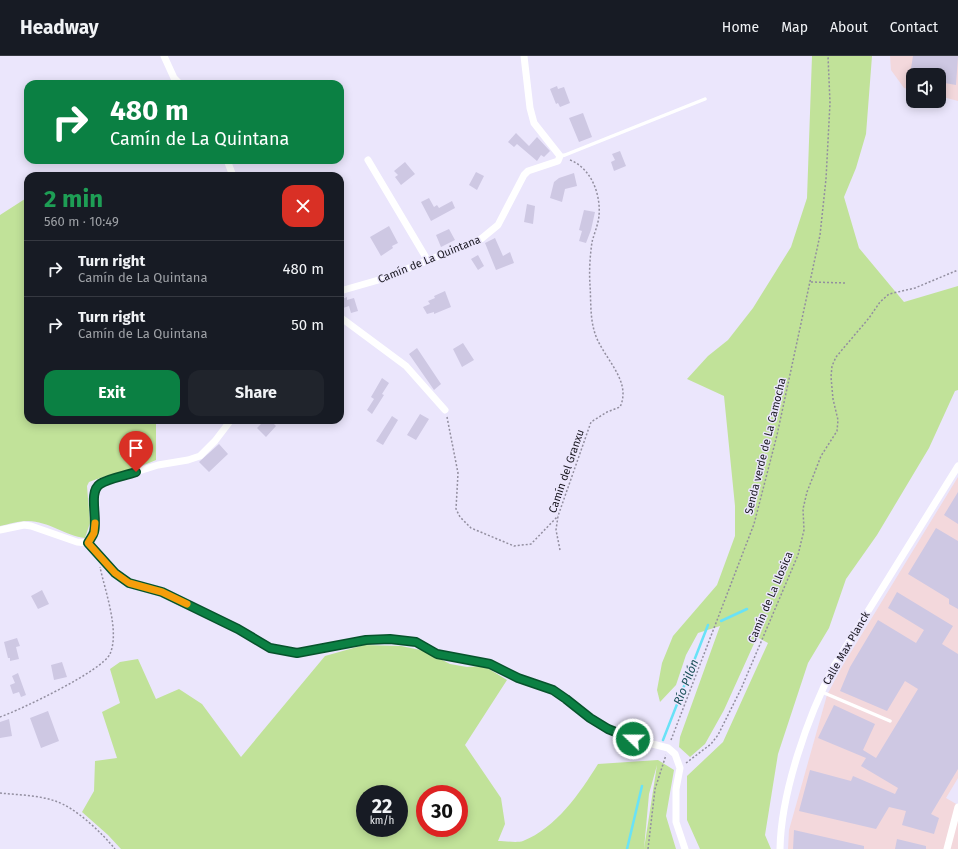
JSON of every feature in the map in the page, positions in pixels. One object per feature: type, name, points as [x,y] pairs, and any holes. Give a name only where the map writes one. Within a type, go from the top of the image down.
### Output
[{"type":"street","points":[[164,56],[176,80]]},
{"type":"street","points":[[524,56],[530,108],[534,123],[559,158]]},
{"type":"street","name":"Camín de La Quintana","points":[[344,290],[382,279],[481,239],[489,234],[503,217],[524,175],[528,171],[559,158]]},
{"type":"street","points":[[368,160],[428,261]]},
{"type":"street","points":[[344,320],[406,366],[445,410]]},
{"type":"street","points":[[88,543],[94,533],[96,521],[95,487],[101,483],[149,468],[200,456],[215,441],[228,424]]},
{"type":"street","name":"Calle Max Planck","points":[[780,849],[780,830],[796,761],[821,692],[842,653],[958,466]]},
{"type":"street","points":[[0,530],[24,525],[31,526],[77,542],[88,543],[115,573],[129,583],[162,592],[238,629],[270,648],[297,653],[366,640],[393,639],[416,642],[437,654],[490,664],[521,679],[553,690],[590,718],[608,729],[633,739],[668,748],[675,754],[680,768],[676,789],[676,822],[685,849]]},
{"type":"street","points":[[947,849],[958,807]]},
{"type":"lane","points":[[559,158],[705,98]]},
{"type":"lane","points":[[821,692],[890,721]]},
{"type":"path","name":"Senda verde de La Camocha","points":[[648,849],[655,789],[668,748],[754,524],[769,470],[820,235],[826,179],[830,103],[828,56]]},
{"type":"path","name":"Camín del Granxu","points":[[559,158],[570,160],[583,167],[590,176],[596,190],[599,215],[592,243],[589,274],[594,330],[598,342],[618,376],[624,398],[620,408],[607,412],[591,422],[558,516],[556,530],[560,550]]},
{"type":"path","name":"Camín de La Llosica","points":[[680,768],[711,744],[718,736],[741,689],[798,554],[804,530],[803,509],[807,492],[821,456],[837,431],[838,420],[833,399],[831,377],[832,366],[836,357],[880,302],[889,294],[915,288],[958,270]]},
{"type":"path","points":[[811,282],[846,283]]},
{"type":"path","points":[[445,410],[458,474],[456,509],[460,517],[471,528],[514,546],[531,544],[558,516]]},
{"type":"path","points":[[0,717],[23,709],[45,697],[102,663],[109,655],[113,644],[112,612],[99,564]]},
{"type":"path","points":[[0,793],[54,800],[66,805],[104,836],[115,849]]},
{"type":"shaded area","points":[[890,56],[958,56],[958,101],[946,98],[946,68],[906,68],[906,88],[904,88],[891,70]]},
{"type":"shaded area","points":[[958,477],[958,778],[946,798],[958,805],[958,849],[788,849],[789,830],[827,695],[843,665]]},
{"type":"green space","points":[[812,56],[872,56],[866,134],[856,168],[844,197],[859,248],[904,302],[958,286],[958,390],[955,391],[929,448],[877,535],[846,579],[829,628],[808,663],[778,754],[765,835],[771,849],[700,849],[687,820],[687,776],[723,742],[768,643],[757,637],[724,710],[705,744],[690,757],[679,747],[680,737],[720,626],[698,633],[686,655],[676,685],[660,702],[657,690],[662,663],[673,636],[717,585],[735,536],[735,506],[724,396],[687,379],[708,356],[728,340],[753,308],[791,247],[807,198]]},
{"type":"green space","points":[[24,200],[24,424],[156,424],[156,460],[89,482],[87,486],[90,523],[85,538],[78,537],[43,523],[28,521],[0,526],[0,215]]},
{"type":"green space","points":[[364,645],[401,646],[425,651],[450,664],[467,667],[484,666],[507,680],[465,745],[501,798],[505,824],[498,841],[520,842],[546,828],[575,798],[598,764],[658,760],[674,770],[666,816],[676,849],[644,849],[121,849],[108,835],[82,812],[94,791],[95,761],[117,758],[102,712],[120,703],[110,669],[120,662],[138,659],[156,699],[179,689],[202,704],[241,757],[325,656]],"holes":[[[657,765],[644,849],[649,794]]]},
{"type":"building","points":[[913,56],[958,56],[956,85],[946,83],[946,68],[911,68]]},
{"type":"building","points":[[557,86],[558,89],[564,87],[570,103],[560,107],[558,103],[556,104],[550,89]]},
{"type":"building","points":[[583,113],[592,137],[579,142],[569,118]]},
{"type":"building","points":[[516,133],[529,146],[537,137],[550,151],[544,157],[541,155],[537,161],[517,144],[514,147],[508,142]]},
{"type":"building","points":[[620,151],[626,166],[614,171],[611,162],[615,160],[612,154]]},
{"type":"building","points":[[405,162],[415,174],[401,185],[395,177],[398,175],[394,171]]},
{"type":"building","points":[[476,172],[484,176],[477,190],[469,185]]},
{"type":"building","points":[[574,173],[577,186],[565,189],[562,202],[550,198],[554,182],[559,178]]},
{"type":"building","points":[[429,198],[434,207],[437,205],[439,208],[452,201],[455,208],[431,221],[421,202]]},
{"type":"building","points":[[527,204],[535,206],[533,224],[524,222]]},
{"type":"building","points":[[584,210],[595,212],[586,243],[579,241],[582,231],[579,230]]},
{"type":"building","points":[[389,226],[398,243],[392,246],[393,248],[381,256],[370,237]]},
{"type":"building","points":[[449,229],[455,240],[441,247],[436,235]]},
{"type":"building","points":[[495,238],[503,256],[510,252],[514,263],[496,270],[485,243]]},
{"type":"building","points":[[478,255],[484,266],[478,270],[471,259]]},
{"type":"building","points":[[445,291],[451,307],[434,314],[434,312],[427,314],[423,307],[430,304],[428,301],[435,298],[434,296]]},
{"type":"building","points":[[347,297],[347,300],[354,298],[358,311],[351,313],[349,306],[344,308],[344,298]]},
{"type":"building","points":[[463,343],[474,360],[462,367],[453,349]]},
{"type":"building","points":[[417,348],[441,384],[434,390],[409,354]]},
{"type":"building","points":[[382,378],[389,383],[382,394],[384,395],[372,414],[367,410],[374,399],[371,397]]},
{"type":"building","points":[[420,414],[429,419],[416,440],[407,435]]},
{"type":"building","points":[[392,416],[398,420],[383,445],[376,441]]},
{"type":"building","points":[[261,424],[274,424],[276,426],[266,437],[257,428]]},
{"type":"building","points":[[219,444],[228,454],[209,472],[199,462]]},
{"type":"building","points":[[958,492],[958,524],[944,515]]},
{"type":"building","points":[[936,528],[958,541],[958,609],[949,604],[949,599],[908,574]]},
{"type":"building","points":[[42,590],[49,604],[38,609],[31,596]]},
{"type":"building","points":[[897,592],[953,626],[942,644],[958,654],[958,769],[931,814],[939,818],[934,834],[902,825],[906,811],[889,807],[876,829],[799,811],[810,770],[851,781],[853,776],[895,794],[898,788],[861,766],[866,758],[818,738],[834,705],[875,724],[863,750],[876,758],[918,689],[905,681],[887,711],[840,691],[850,667],[878,620],[916,643],[924,630],[888,608]]},
{"type":"building","points":[[17,638],[20,646],[16,647],[19,659],[10,661],[4,642]]},
{"type":"building","points":[[62,662],[67,677],[54,680],[51,665]]},
{"type":"building","points":[[18,673],[26,695],[21,697],[19,692],[13,694],[10,685],[15,683],[12,676]]},
{"type":"building","points":[[48,711],[59,741],[41,748],[30,718]]},
{"type":"building","points":[[9,719],[12,736],[0,738],[0,722]]},
{"type":"building","points":[[794,830],[864,846],[864,849],[793,849]]},
{"type":"building","points":[[897,839],[926,846],[926,849],[895,849]]},
{"type":"waterway","name":"Río Pilón","points":[[721,621],[747,609]]},
{"type":"waterway","name":"Río Pilón","points":[[663,740],[708,625]]},
{"type":"waterway","name":"Río Pilón","points":[[627,849],[642,786]]},
{"type":"slow traffic","points":[[95,523],[94,533],[88,543],[115,573],[129,583],[162,592],[187,604]]},
{"type":"route","points":[[136,472],[101,483],[95,487],[96,521],[94,533],[88,543],[115,573],[129,583],[162,592],[238,629],[270,648],[280,651],[297,653],[366,640],[382,639],[416,642],[431,649],[437,654],[475,659],[490,664],[526,682],[553,690],[590,718],[608,729],[633,739]]}]
